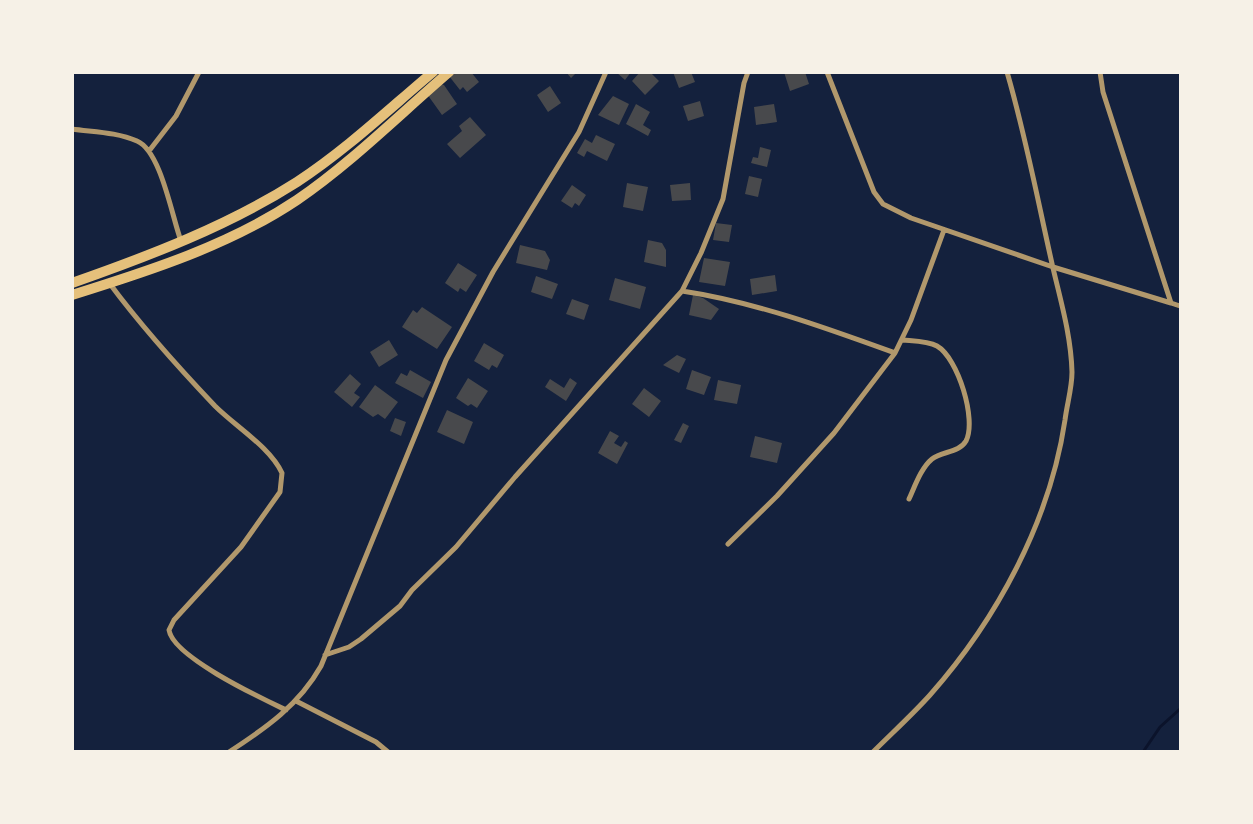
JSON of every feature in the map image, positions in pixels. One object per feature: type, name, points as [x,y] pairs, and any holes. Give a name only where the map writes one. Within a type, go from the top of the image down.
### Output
[{"type":"main road","points":[[72,283],[181,241],[253,208],[297,182],[343,148],[433,72]]},
{"type":"main road","points":[[72,295],[110,283],[214,244],[278,212],[320,182],[448,72]]},
{"type":"street","points":[[150,151],[176,116],[199,72]]},
{"type":"street","points":[[228,752],[267,726],[286,710],[314,679],[446,360],[493,272],[574,141],[606,72]]},
{"type":"street","points":[[325,656],[343,650],[361,640],[400,606],[412,590],[456,547],[515,477],[682,291],[701,253],[724,199],[744,83],[748,72]]},
{"type":"street","points":[[827,72],[878,200],[911,218],[944,230],[1053,268],[1180,306]]},
{"type":"street","points":[[874,752],[929,696],[970,641],[1019,562],[1049,490],[1060,454],[1072,374],[1068,331],[1030,157],[1007,72]]},
{"type":"street","points":[[1100,72],[1104,92],[1171,303]]},
{"type":"street","points":[[72,129],[126,137],[138,141],[150,151],[166,192],[181,241]]},
{"type":"street","points":[[728,544],[778,496],[834,433],[895,354],[903,340],[944,230]]},
{"type":"street","points":[[110,283],[166,353],[234,424],[268,453],[282,473],[280,492],[242,547],[174,620],[170,630],[173,641],[199,663],[286,710]]},
{"type":"street","points":[[682,291],[732,300],[823,326],[895,354]]},
{"type":"street","points":[[903,340],[937,346],[947,355],[955,366],[961,382],[969,425],[966,441],[962,446],[931,460],[909,499]]},
{"type":"street","points":[[296,701],[376,742],[388,752]]},
{"type":"building","points":[[454,72],[471,72],[479,82],[467,92],[463,87],[460,90],[449,76]]},
{"type":"building","points":[[566,72],[577,72],[571,78]]},
{"type":"building","points":[[616,72],[631,72],[625,80]]},
{"type":"building","points":[[640,72],[650,72],[659,81],[645,95],[632,81]]},
{"type":"building","points":[[673,72],[691,72],[695,82],[679,88]]},
{"type":"building","points":[[784,72],[805,72],[809,84],[790,91]]},
{"type":"building","points":[[441,84],[444,85],[457,104],[442,115],[427,94]]},
{"type":"building","points":[[550,86],[561,103],[548,112],[537,95]]},
{"type":"building","points":[[613,96],[629,104],[619,125],[598,115]]},
{"type":"building","points":[[700,101],[704,116],[688,121],[683,106]]},
{"type":"building","points":[[636,104],[650,112],[643,125],[651,130],[648,136],[626,124]]},
{"type":"building","points":[[774,104],[777,122],[756,125],[754,107]]},
{"type":"building","points":[[470,117],[486,135],[460,158],[447,144],[462,131],[459,126]]},
{"type":"building","points":[[596,135],[615,144],[607,161],[587,151],[584,157],[577,153],[585,139],[592,143]]},
{"type":"building","points":[[760,147],[771,150],[767,167],[751,163],[753,157],[758,158]]},
{"type":"building","points":[[749,176],[762,179],[758,197],[745,194]]},
{"type":"building","points":[[627,183],[648,187],[643,211],[623,207]]},
{"type":"building","points":[[690,183],[691,200],[672,201],[670,185]]},
{"type":"building","points":[[572,185],[586,195],[579,206],[575,203],[572,208],[561,201]]},
{"type":"building","points":[[716,223],[732,225],[729,242],[713,240]]},
{"type":"building","points":[[648,240],[662,243],[666,250],[666,267],[644,262]]},
{"type":"building","points":[[520,245],[545,251],[550,260],[547,270],[516,263]]},
{"type":"building","points":[[704,258],[730,262],[725,286],[699,282]]},
{"type":"building","points":[[458,263],[477,275],[466,292],[460,288],[458,292],[445,283]]},
{"type":"building","points":[[775,275],[777,291],[752,295],[750,279]]},
{"type":"building","points":[[536,276],[558,284],[552,299],[531,292]]},
{"type":"building","points":[[615,278],[646,287],[640,309],[609,300]]},
{"type":"building","points":[[693,295],[703,298],[719,309],[711,320],[689,315]]},
{"type":"building","points":[[572,299],[589,305],[584,320],[566,314]]},
{"type":"building","points":[[422,307],[452,327],[437,349],[402,327],[413,310],[417,313]]},
{"type":"building","points":[[389,340],[398,355],[379,367],[370,352]]},
{"type":"building","points":[[484,343],[504,355],[497,368],[492,365],[489,370],[474,361]]},
{"type":"building","points":[[677,355],[686,359],[679,373],[663,365]]},
{"type":"building","points":[[410,370],[431,382],[423,398],[395,383],[401,373],[407,376]]},
{"type":"building","points":[[692,370],[711,377],[704,395],[686,389]]},
{"type":"building","points":[[350,374],[361,384],[354,393],[360,397],[352,407],[334,392]]},
{"type":"building","points":[[468,378],[488,391],[477,408],[471,404],[468,406],[456,398]]},
{"type":"building","points":[[570,378],[577,383],[566,401],[545,387],[550,379],[564,388]]},
{"type":"building","points":[[718,380],[741,385],[737,404],[714,400]]},
{"type":"building","points":[[375,385],[398,402],[385,419],[378,414],[373,417],[359,407]]},
{"type":"building","points":[[644,388],[661,401],[649,417],[632,404]]},
{"type":"building","points":[[447,410],[473,422],[464,444],[437,432]]},
{"type":"building","points":[[395,418],[406,422],[401,436],[390,431]]},
{"type":"building","points":[[683,423],[689,426],[681,443],[674,440]]},
{"type":"building","points":[[610,431],[619,436],[614,443],[621,447],[625,441],[628,443],[617,464],[598,453]]},
{"type":"building","points":[[755,436],[782,443],[777,463],[750,457]]},
{"type":"waterway","points":[[1143,752],[1160,727],[1180,709]]}]
